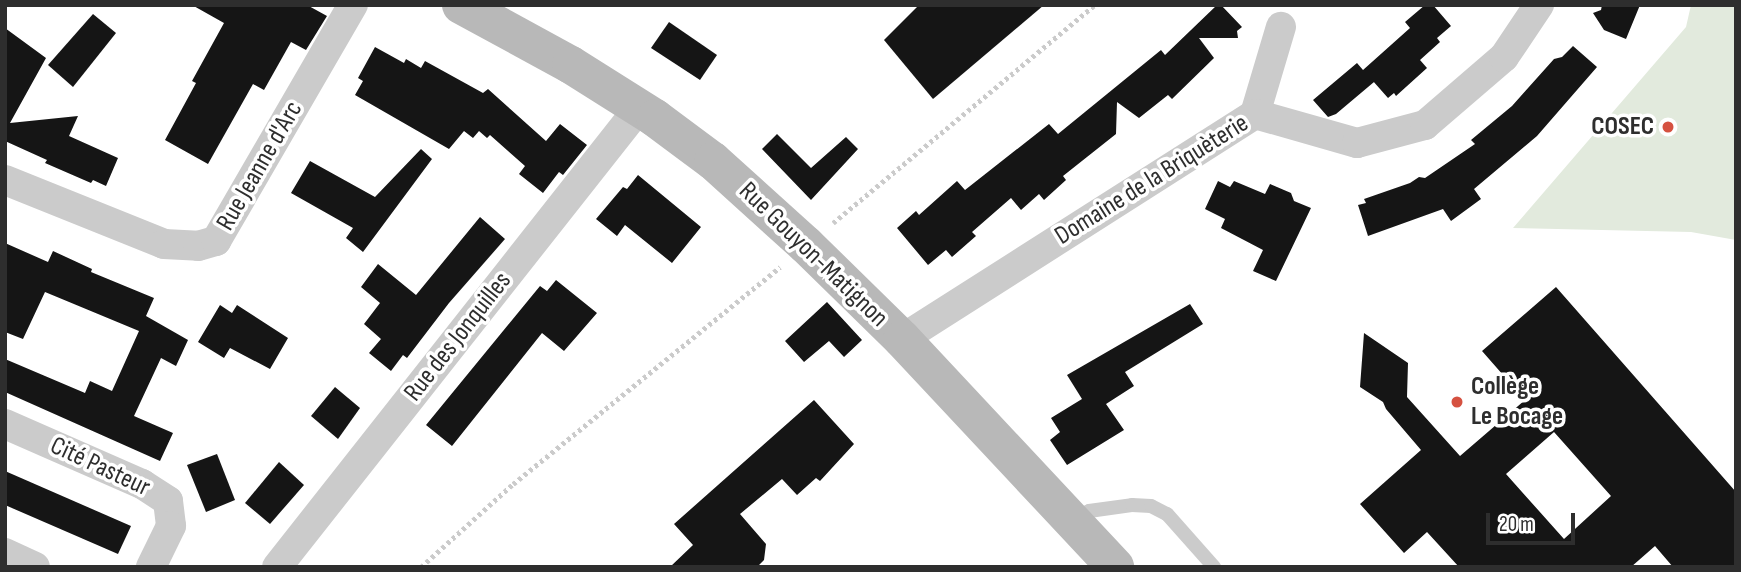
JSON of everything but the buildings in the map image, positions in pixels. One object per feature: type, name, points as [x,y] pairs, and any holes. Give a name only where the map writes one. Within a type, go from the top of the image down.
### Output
[{"type":"main road","name":"Rue Gouyon-Matignon","points":[[461,5],[571,65],[639,108],[713,161],[806,245],[902,339],[1115,567]]},
{"type":"street","name":"Rue Jeanne d'Arc","points":[[5,180],[164,244],[198,246],[216,241],[353,5]]},
{"type":"street","name":"Domaine de la Briquèterie","points":[[902,339],[1255,114],[1357,143],[1425,125],[1504,57],[1538,5]]},
{"type":"street","points":[[1255,114],[1281,27]]},
{"type":"street","name":"Rue des Jonquilles","points":[[277,567],[639,108]]},
{"type":"street","name":"Cité Pasteur","points":[[5,424],[142,484],[168,500],[170,526],[151,567]]},
{"type":"street","points":[[5,553],[35,567]]},
{"type":"lane","points":[[1073,521],[1089,512],[1132,505],[1152,506],[1167,514],[1214,567]]},
{"type":"path","points":[[421,567],[513,484],[1095,5]]},
{"type":"shaded area","name":"COSEC","points":[[1691,5],[1736,5],[1736,240],[1691,232],[1513,228],[1686,27]]},
{"type":"place","name":"COSEC","points":[[1668,127]]},
{"type":"place","name":"Collège Le Bocage","points":[[1457,402]]}]
